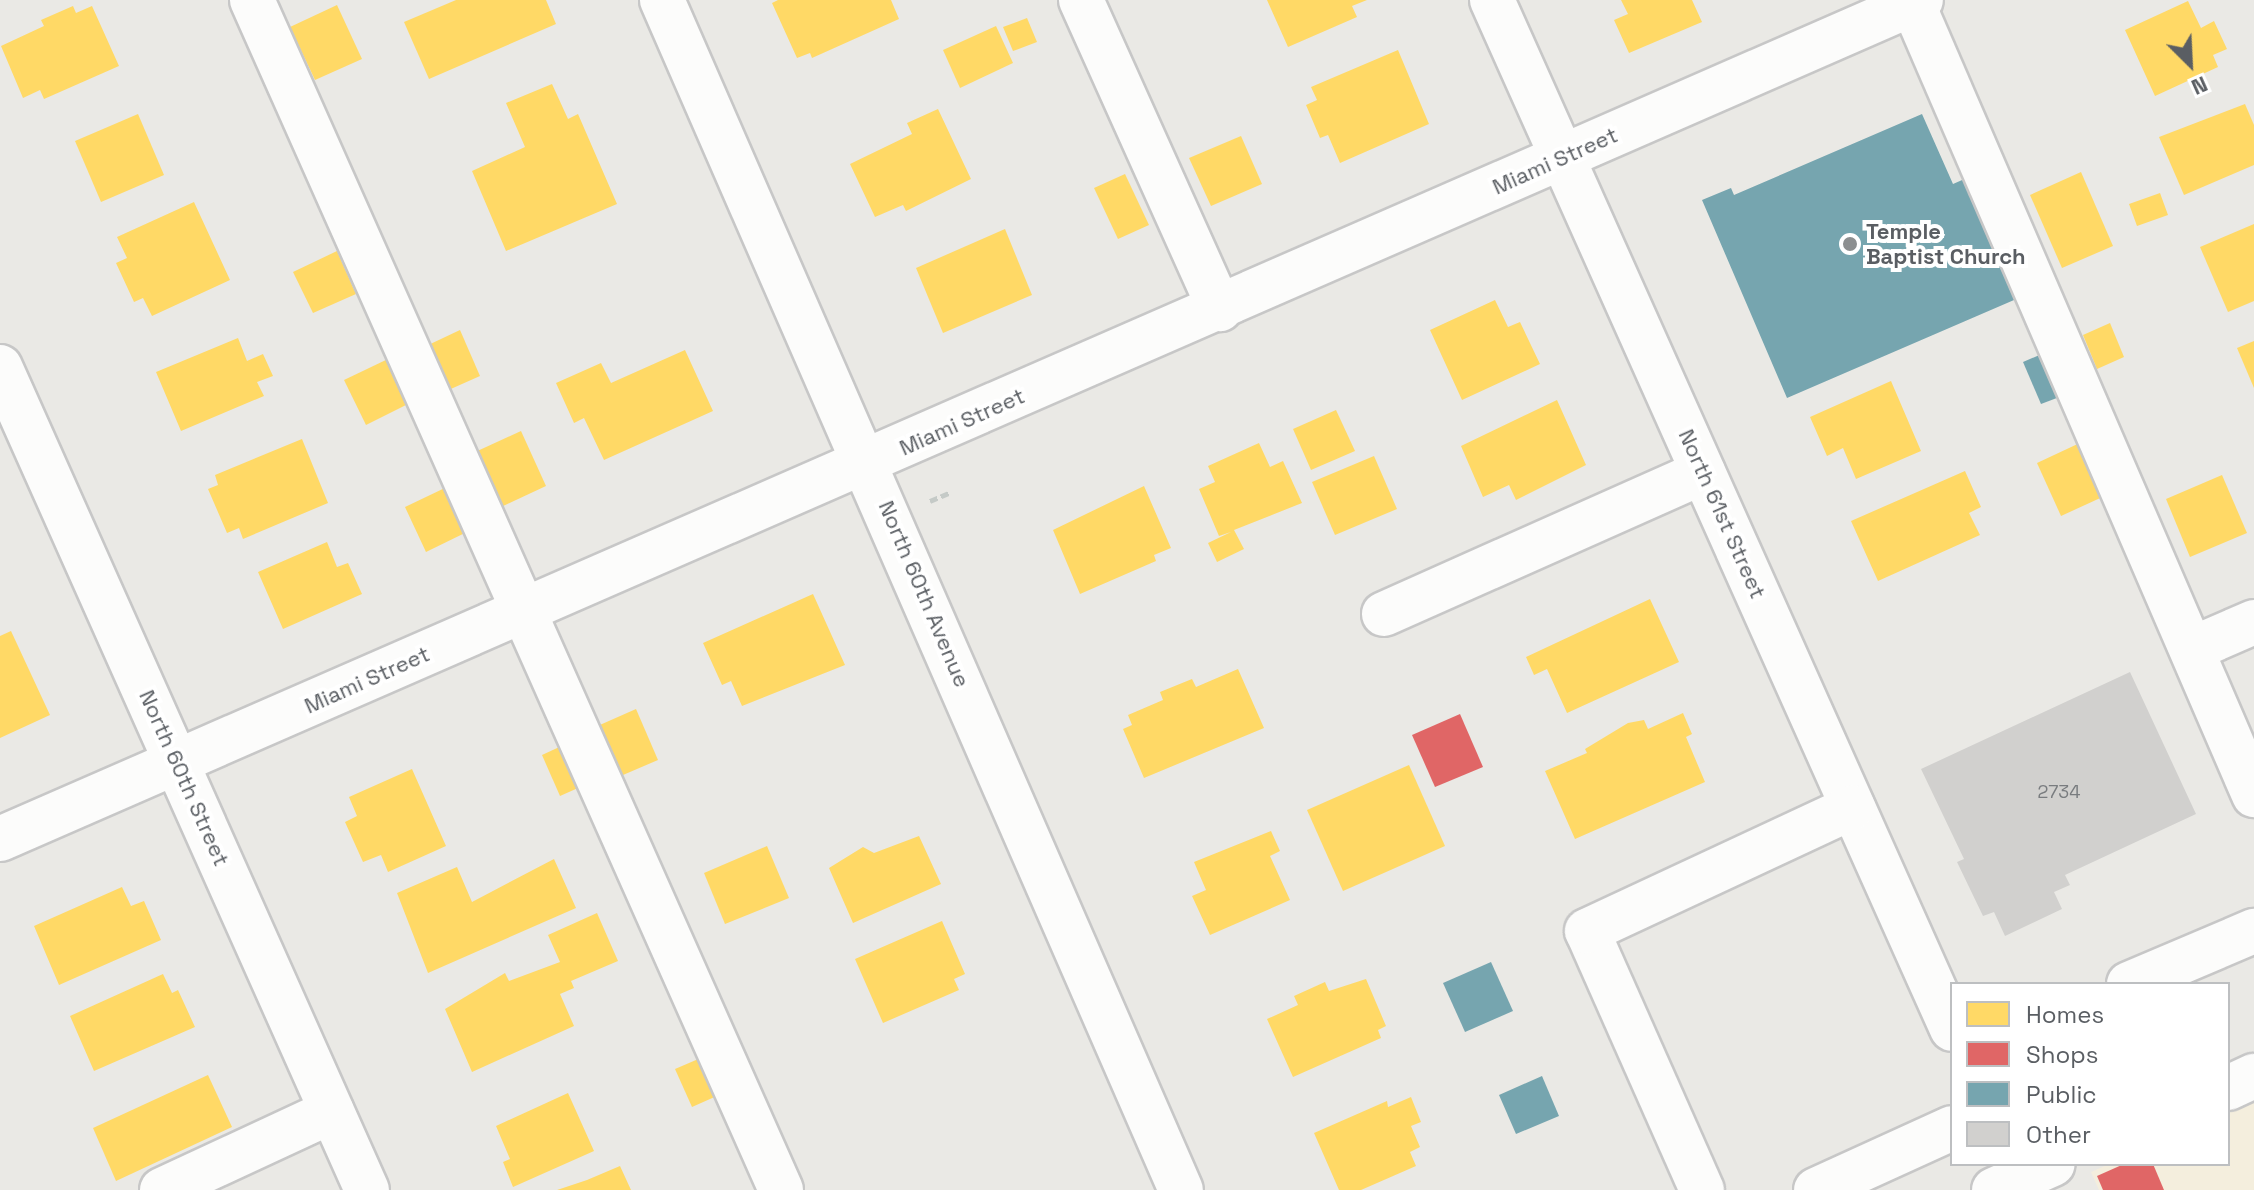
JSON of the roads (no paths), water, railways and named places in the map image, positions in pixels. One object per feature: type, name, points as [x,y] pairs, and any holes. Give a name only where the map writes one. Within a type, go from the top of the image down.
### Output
[{"type":"street","points":[[252,0],[401,325],[524,612],[781,1190]]},
{"type":"street","name":"North 60th Avenue","points":[[662,0],[867,464],[1181,1190]]},
{"type":"street","points":[[1081,0],[1220,309]]},
{"type":"street","name":"North 61st Street","points":[[1492,0],[1950,1025]]},
{"type":"street","points":[[1915,1],[2254,795]]},
{"type":"street","name":"Miami Street","points":[[0,839],[867,464],[1915,1]]},
{"type":"street","name":"North 60th Street","points":[[0,367],[367,1190]]},
{"type":"street","points":[[1384,614],[1703,472]]},
{"type":"street","points":[[2192,649],[2254,622]]},
{"type":"street","points":[[1702,1190],[1587,931],[1853,807]]},
{"type":"street","points":[[2134,982],[2254,931]]},
{"type":"street","points":[[2230,1087],[2254,1076]]},
{"type":"street","points":[[162,1190],[332,1111]]},
{"type":"street","points":[[1816,1190],[1950,1129]]},
{"type":"place","name":"Temple Baptist Church","points":[[1850,244]]}]
